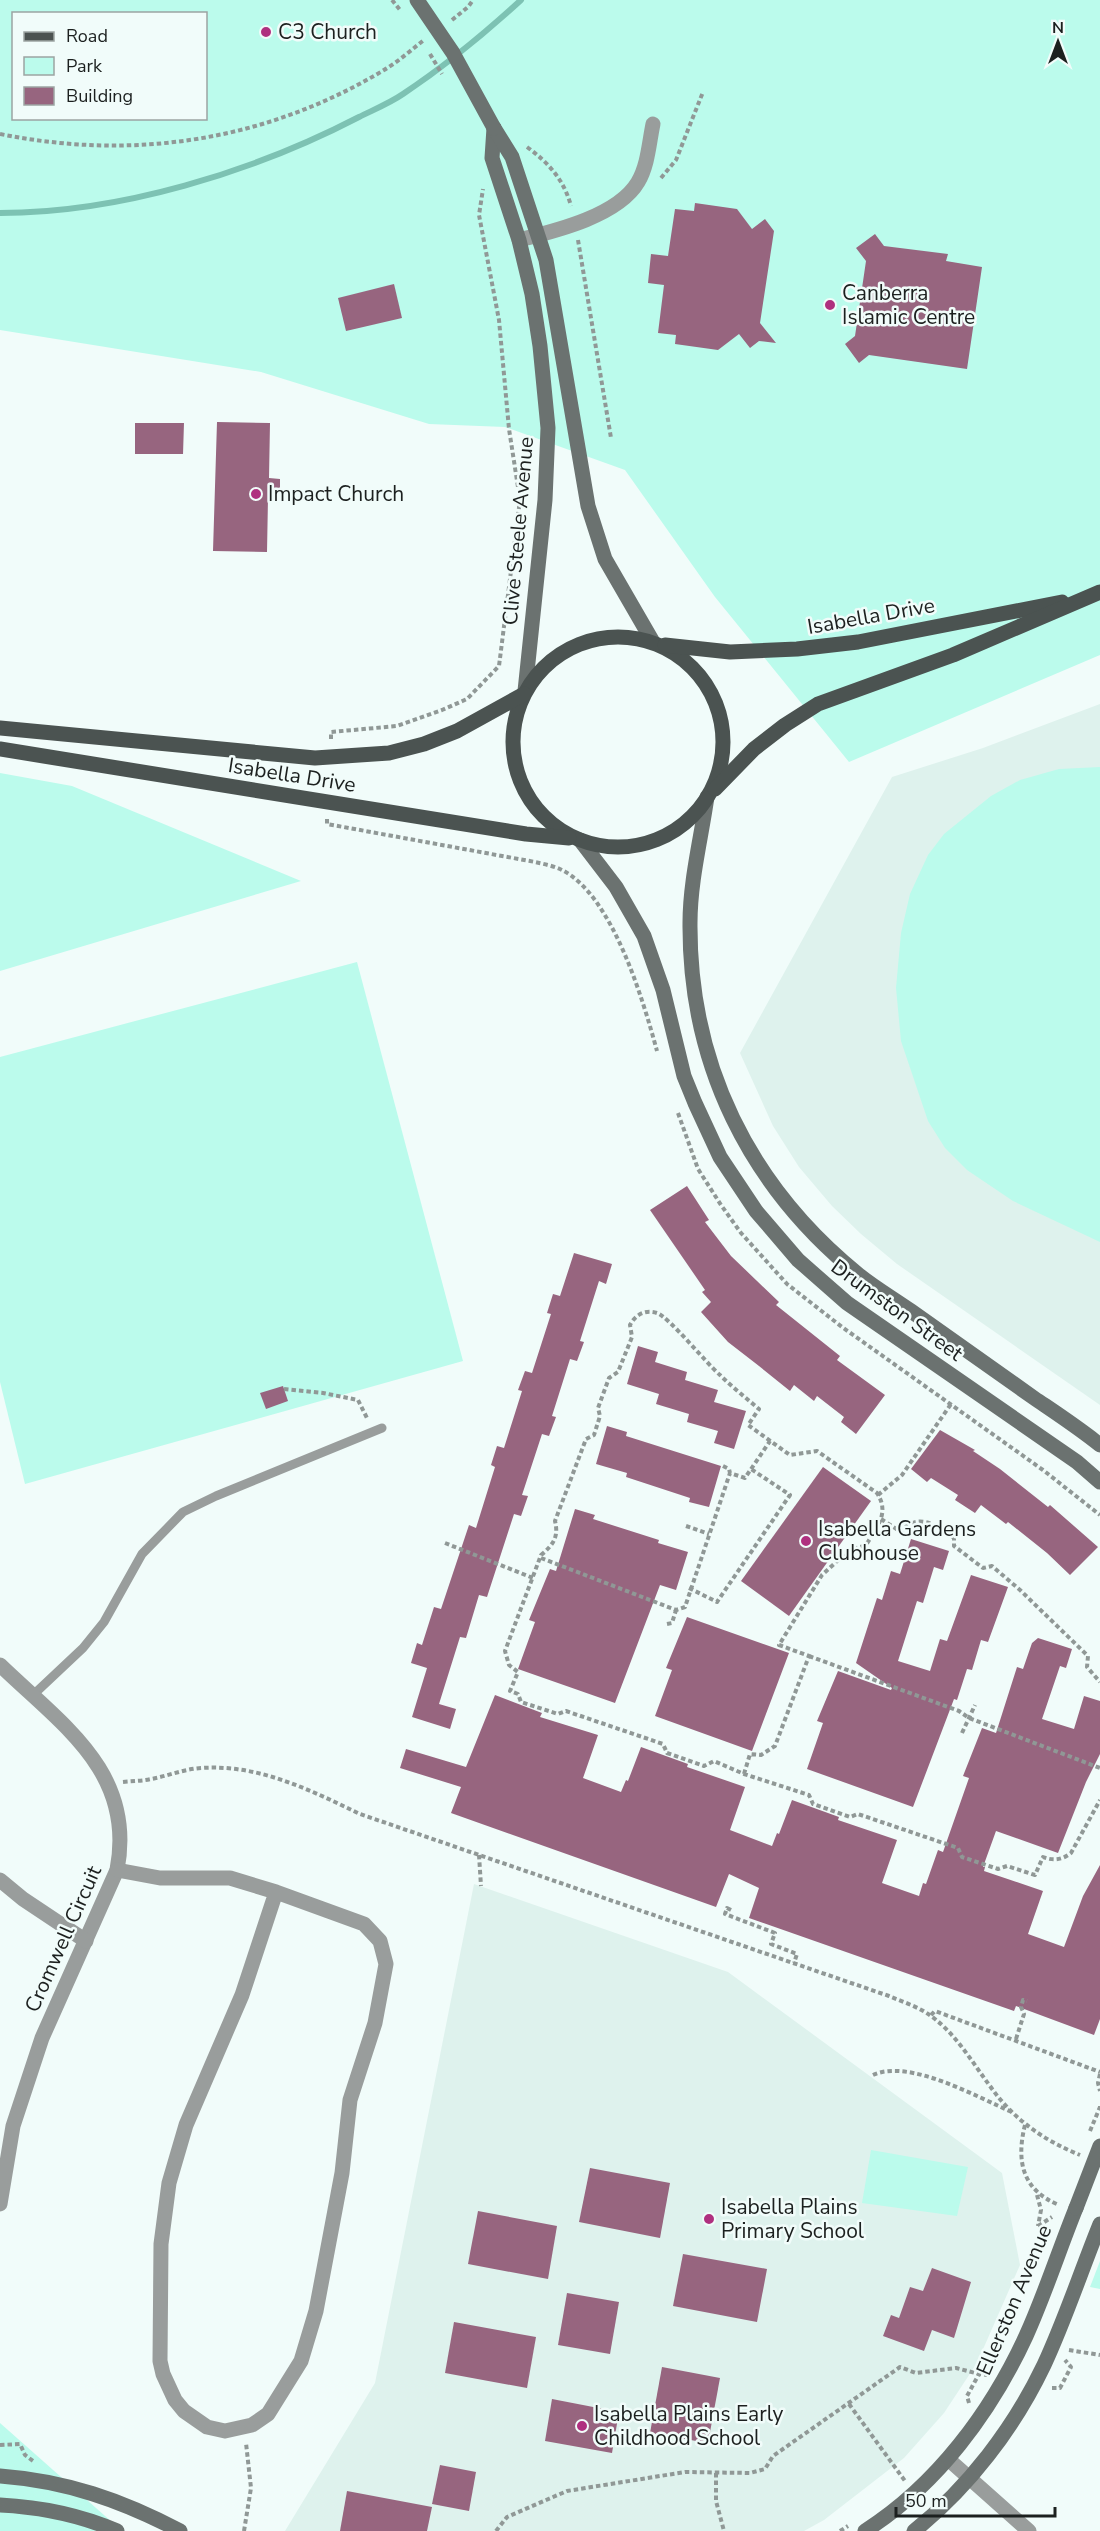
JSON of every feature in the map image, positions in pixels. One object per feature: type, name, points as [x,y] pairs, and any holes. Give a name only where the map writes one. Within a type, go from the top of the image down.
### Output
[{"type":"main road","name":"Isabella Drive","points":[[654,643],[730,652],[797,650],[858,642],[1095,594]]},
{"type":"main road","name":"Isabella Drive","points":[[708,796],[754,749],[785,725],[818,704],[953,655],[1095,594]]},
{"type":"main road","points":[[620,636],[654,643],[687,662],[705,683],[718,707],[723,743],[719,770],[708,796],[685,822],[653,841],[616,847],[598,845],[579,839],[555,826],[535,807],[524,792],[517,774],[512,738],[514,720],[525,692],[539,672],[552,659],[584,642],[620,636]]},
{"type":"main road","name":"Isabella Drive","points":[[0,728],[305,757],[389,753],[424,744],[458,731],[525,692]]},
{"type":"main road","name":"Isabella Drive","points":[[0,749],[526,834],[579,839]]},
{"type":"street","points":[[417,0],[453,53],[512,156],[540,235],[552,290],[588,506],[604,559],[654,643]]},
{"type":"street","points":[[519,240],[586,219],[621,201],[637,184],[645,167],[653,124]]},
{"type":"street","name":"Clive Steele Avenue","points":[[494,128],[492,158],[519,240],[532,294],[548,428],[545,500],[525,692]]},
{"type":"street","points":[[532,294],[552,290]]},
{"type":"street","name":"Drumston Street","points":[[708,796],[694,875],[690,921],[691,968],[698,1014],[709,1059],[724,1103],[745,1144],[777,1193],[816,1237],[860,1276],[1100,1445]]},
{"type":"street","name":"Drumston Street","points":[[579,839],[616,887],[644,936],[663,990],[684,1076],[720,1157],[756,1211],[798,1260],[847,1303],[1077,1462],[1100,1482]]},
{"type":"street","name":"Cromwell Circuit","points":[[0,1665],[84,1746],[104,1773],[117,1804],[120,1820],[120,1854],[117,1870],[42,2037],[7,2125],[0,2204]]},
{"type":"street","points":[[117,1870],[160,1878],[230,1878],[276,1892],[364,1924],[380,1941],[386,1964],[375,2023],[350,2100],[342,2173],[308,2345],[301,2361],[268,2414],[252,2425],[225,2431],[207,2427],[179,2405],[163,2374],[160,2361],[161,2244],[169,2183],[186,2125],[242,1995],[276,1892]]},
{"type":"street","points":[[0,1880],[23,1899],[86,1941]]},
{"type":"street","name":"Ellerston Avenue","points":[[866,2531],[920,2487],[948,2459],[984,2412],[1027,2335],[1065,2206],[1100,2146]]},
{"type":"street","points":[[914,2531],[969,2478],[1012,2422],[1044,2365],[1100,2224]]},
{"type":"street","points":[[948,2459],[1029,2531]]},
{"type":"street","points":[[0,2476],[31,2478],[71,2486],[122,2504],[180,2531]]},
{"type":"street","points":[[0,2505],[27,2506],[64,2514],[117,2531]]},
{"type":"lane","points":[[32,1696],[83,1648],[104,1622],[142,1554],[159,1534],[183,1512],[378,1429]]},
{"type":"path","points":[[392,0],[406,19]]},
{"type":"path","points":[[450,21],[468,8],[473,0]]},
{"type":"path","points":[[0,134],[41,142],[117,147],[189,141],[239,132],[291,116],[337,97],[386,69],[431,35]]},
{"type":"path","points":[[419,37],[443,76]]},
{"type":"path","points":[[519,141],[542,158],[559,177],[567,191],[571,207]]},
{"type":"path","points":[[330,757],[331,732],[397,726],[442,710],[467,699],[500,666],[520,500],[509,429],[500,320],[479,215],[485,184]]},
{"type":"path","points":[[578,242],[610,438]]},
{"type":"path","points":[[328,802],[327,824],[536,862],[563,870],[592,896],[619,940],[644,1003],[658,1055]]},
{"type":"path","points":[[675,1107],[698,1169]]},
{"type":"path","points":[[1100,1768],[969,1718],[959,1711],[779,1646],[822,1575],[848,1551],[866,1545],[884,1512],[883,1502],[879,1495],[818,1451],[790,1455],[748,1425],[759,1409],[719,1375],[665,1317],[653,1311],[640,1314],[630,1325],[632,1338],[618,1372],[609,1378],[598,1408],[600,1416],[594,1435],[586,1439],[555,1521],[557,1532],[551,1548],[541,1558],[505,1652],[509,1665],[518,1672],[510,1691],[518,1694],[521,1702],[558,1714],[566,1711],[663,1744],[667,1753],[704,1766],[714,1761],[744,1774],[809,1795],[813,1804],[850,1817],[858,1814],[958,1848],[962,1857],[998,1869],[1007,1866],[1035,1875],[1042,1857],[1057,1860],[1071,1853],[1100,1800]]},
{"type":"path","points":[[916,1379],[1100,1515]]},
{"type":"path","points":[[284,1389],[358,1400],[378,1429]]},
{"type":"path","points":[[879,1495],[902,1475],[951,1404]]},
{"type":"path","points":[[723,1466],[729,1469],[730,1473],[745,1478],[770,1441]]},
{"type":"path","points":[[689,1588],[717,1602],[790,1495],[751,1469]]},
{"type":"path","points":[[541,1558],[676,1610],[685,1607],[689,1588],[730,1473]]},
{"type":"path","points":[[881,1519],[901,1532],[906,1526],[918,1521],[930,1522],[954,1538],[954,1546],[983,1568],[992,1566],[1059,1626],[1088,1656],[1087,1667],[1100,1682]]},
{"type":"path","points":[[686,1526],[709,1534]]},
{"type":"path","points":[[445,1543],[533,1578]]},
{"type":"path","points":[[667,1624],[672,1623],[676,1610]]},
{"type":"path","points":[[744,1774],[750,1755],[761,1755],[776,1746],[808,1656]]},
{"type":"path","points":[[962,1733],[975,1705]]},
{"type":"path","points":[[121,1782],[152,1779],[199,1768],[249,1771],[293,1782],[360,1814],[890,1996],[931,2015],[969,2055],[992,2089],[1025,2125],[1045,2140],[1090,2159]]},
{"type":"path","points":[[479,1855],[481,1886]]},
{"type":"path","points":[[730,1910],[727,1908],[725,1914],[776,1933],[771,1944],[797,1954],[794,1963]]},
{"type":"path","points":[[1016,2039],[1024,2014],[1021,2007],[1023,2000],[1027,2001]]},
{"type":"path","points":[[931,2015],[935,2012],[1016,2039],[1100,2073],[1098,2083],[1100,2091]]},
{"type":"path","points":[[873,2075],[883,2070],[921,2076],[954,2086],[1015,2114]]},
{"type":"path","points":[[1025,2125],[1020,2156],[1026,2176],[1038,2194],[1041,2210],[1038,2226],[1054,2216]]},
{"type":"path","points":[[1038,2194],[1065,2206]]},
{"type":"path","points":[[1060,2388],[1071,2367],[1064,2358],[1066,2349],[1100,2355]]},
{"type":"path","points":[[496,2531],[507,2517],[567,2491],[685,2472],[750,2474],[765,2469],[773,2456],[900,2367],[916,2373],[957,2368],[979,2374],[991,2373]]},
{"type":"path","points":[[967,2412],[970,2405],[967,2397],[979,2374]]},
{"type":"path","points":[[849,2403],[906,2481],[913,2473]]},
{"type":"path","points":[[242,2427],[251,2470],[251,2488],[244,2531]]},
{"type":"path","points":[[716,2473],[716,2501],[724,2531]]},
{"type":"shaded area","points":[[1100,704],[1100,1405],[897,1264],[832,1206],[799,1167],[773,1126],[740,1053],[892,777],[983,748]]},
{"type":"shaded area","name":"Isabella Plains Primary School","points":[[474,1884],[728,1972],[1002,2173],[1020,2265],[977,2363],[944,2413],[904,2458],[824,2520],[804,2531],[285,2531],[375,2383]]},
{"type":"green space","points":[[0,0],[1100,0],[1100,655],[849,762],[715,597],[625,470],[505,427],[429,424],[261,372],[0,330]]},
{"type":"green space","points":[[1100,767],[1100,1242],[1013,1201],[967,1170],[945,1148],[928,1121],[901,1041],[896,988],[901,933],[910,894],[928,855],[944,834],[991,796],[1020,780],[1059,769]]},
{"type":"green space","points":[[0,773],[72,786],[301,881],[0,971]]},
{"type":"green space","points":[[357,962],[463,1361],[25,1484],[0,1382],[0,1057]]},
{"type":"green space","points":[[871,2150],[968,2167],[957,2216],[862,2203]]},
{"type":"green space","points":[[1100,2261],[1100,2289],[1090,2287]]},
{"type":"green space","points":[[0,2423],[122,2531],[0,2531]]},
{"type":"building","points":[[695,203],[737,209],[752,229],[765,219],[774,231],[760,323],[776,343],[759,341],[750,348],[739,334],[718,350],[675,344],[676,335],[658,333],[664,285],[648,283],[651,254],[668,256],[675,209],[694,211]]},
{"type":"building","points":[[875,234],[884,246],[948,254],[946,261],[982,267],[967,369],[869,355],[859,363],[845,344],[855,336],[866,261],[856,248]]},
{"type":"building","points":[[394,284],[402,318],[346,331],[338,298]]},
{"type":"building","points":[[217,422],[270,423],[269,478],[280,479],[280,498],[268,498],[267,552],[213,551]]},
{"type":"building","points":[[135,423],[184,423],[183,454],[135,454]]},
{"type":"building","points":[[687,1186],[709,1220],[705,1222],[731,1256],[779,1302],[776,1305],[840,1356],[837,1360],[885,1395],[856,1434],[841,1422],[844,1417],[817,1396],[814,1401],[794,1385],[790,1391],[728,1342],[701,1312],[711,1302],[702,1292],[705,1290],[650,1210]]},
{"type":"building","points":[[574,1253],[612,1264],[606,1284],[599,1281],[580,1341],[584,1342],[577,1361],[570,1359],[552,1416],[556,1417],[549,1436],[542,1434],[522,1495],[528,1496],[521,1516],[514,1514],[487,1597],[479,1595],[466,1638],[460,1637],[439,1704],[456,1709],[450,1729],[412,1717],[427,1668],[411,1663],[417,1643],[422,1645],[434,1607],[441,1609],[469,1525],[476,1528],[495,1467],[491,1465],[497,1446],[504,1448],[522,1391],[518,1390],[525,1371],[532,1373],[551,1314],[547,1313],[553,1294],[560,1296]]},
{"type":"building","points":[[638,1346],[658,1352],[655,1362],[687,1372],[685,1380],[718,1390],[714,1402],[746,1411],[734,1449],[714,1443],[718,1431],[687,1422],[689,1414],[656,1404],[659,1394],[627,1384]]},
{"type":"building","points":[[283,1386],[288,1401],[266,1409],[260,1393]]},
{"type":"building","points":[[607,1426],[627,1432],[626,1436],[721,1466],[709,1507],[689,1502],[690,1498],[626,1477],[627,1473],[596,1464]]},
{"type":"building","points":[[940,1430],[975,1450],[973,1451],[1048,1507],[1050,1505],[1098,1547],[1070,1575],[1008,1522],[1006,1524],[981,1505],[975,1513],[955,1500],[958,1495],[931,1478],[927,1482],[911,1469]]},
{"type":"building","name":"Isabella Gardens Clubhouse","points":[[823,1467],[871,1501],[789,1616],[741,1581]]},
{"type":"building","points":[[575,1509],[595,1515],[593,1519],[659,1540],[658,1543],[688,1552],[676,1590],[660,1585],[615,1703],[518,1669],[535,1622],[529,1620],[550,1569],[556,1571]]},
{"type":"building","points":[[911,1539],[949,1551],[943,1570],[934,1567],[923,1603],[917,1601],[898,1661],[930,1671],[940,1639],[947,1641],[971,1575],[1008,1587],[988,1642],[981,1640],[972,1670],[967,1669],[957,1700],[954,1699],[913,1807],[807,1769],[823,1723],[817,1721],[838,1671],[891,1690],[892,1688],[856,1663],[877,1598],[882,1600],[891,1571],[900,1574]]},
{"type":"building","points":[[687,1617],[789,1653],[752,1751],[655,1716],[672,1670],[666,1668]]},
{"type":"building","points":[[1038,1638],[1072,1649],[1066,1668],[1060,1666],[1042,1719],[1074,1729],[1084,1696],[1100,1701],[1100,1754],[1086,1782],[1058,1853],[996,1831],[983,1867],[985,1867],[984,1871],[1043,1891],[1028,1934],[1064,1947],[1083,1896],[1100,1865],[1100,2019],[1094,2035],[1016,2006],[1014,2011],[749,1918],[759,1888],[729,1874],[716,1907],[451,1813],[461,1787],[400,1768],[406,1749],[466,1767],[495,1695],[542,1713],[540,1717],[598,1735],[583,1778],[621,1792],[626,1780],[628,1781],[641,1747],[688,1764],[687,1767],[745,1787],[730,1830],[772,1846],[792,1800],[839,1817],[838,1820],[897,1840],[882,1883],[919,1896],[923,1883],[926,1884],[938,1850],[943,1852],[969,1778],[963,1776],[982,1728],[996,1733],[1017,1667],[1023,1669],[1032,1643]]},
{"type":"building","points":[[590,2168],[670,2183],[660,2238],[579,2222]]},
{"type":"building","points":[[478,2211],[557,2226],[548,2279],[468,2264]]},
{"type":"building","points":[[683,2254],[767,2269],[757,2322],[673,2306]]},
{"type":"building","points":[[932,2268],[971,2282],[954,2338],[932,2330],[924,2351],[883,2336],[891,2315],[899,2318],[910,2287],[923,2291]]},
{"type":"building","points":[[567,2293],[619,2302],[610,2354],[558,2345]]},
{"type":"building","points":[[454,2322],[536,2337],[527,2388],[445,2373]]},
{"type":"building","points":[[662,2367],[720,2378],[708,2443],[650,2433]]},
{"type":"building","name":"Isabella Plains Early Childhood School","points":[[552,2399],[619,2412],[612,2453],[545,2441]]},
{"type":"building","points":[[440,2465],[476,2472],[469,2511],[432,2504]]},
{"type":"building","points":[[347,2491],[432,2507],[427,2531],[340,2531]]},
{"type":"waterway","points":[[0,213],[92,206],[138,197],[185,186],[275,155],[318,137],[398,97],[464,49],[521,0]]},
{"type":"place","name":"C3 Church","points":[[266,32]]},
{"type":"place","name":"Canberra Islamic Centre","points":[[830,305]]},
{"type":"place","name":"Impact Church","points":[[256,494]]},
{"type":"place","name":"Isabella Gardens Clubhouse","points":[[806,1541]]},
{"type":"place","name":"Isabella Plains Primary School","points":[[709,2219]]},
{"type":"place","name":"Isabella Plains Early Childhood School","points":[[582,2426]]}]
